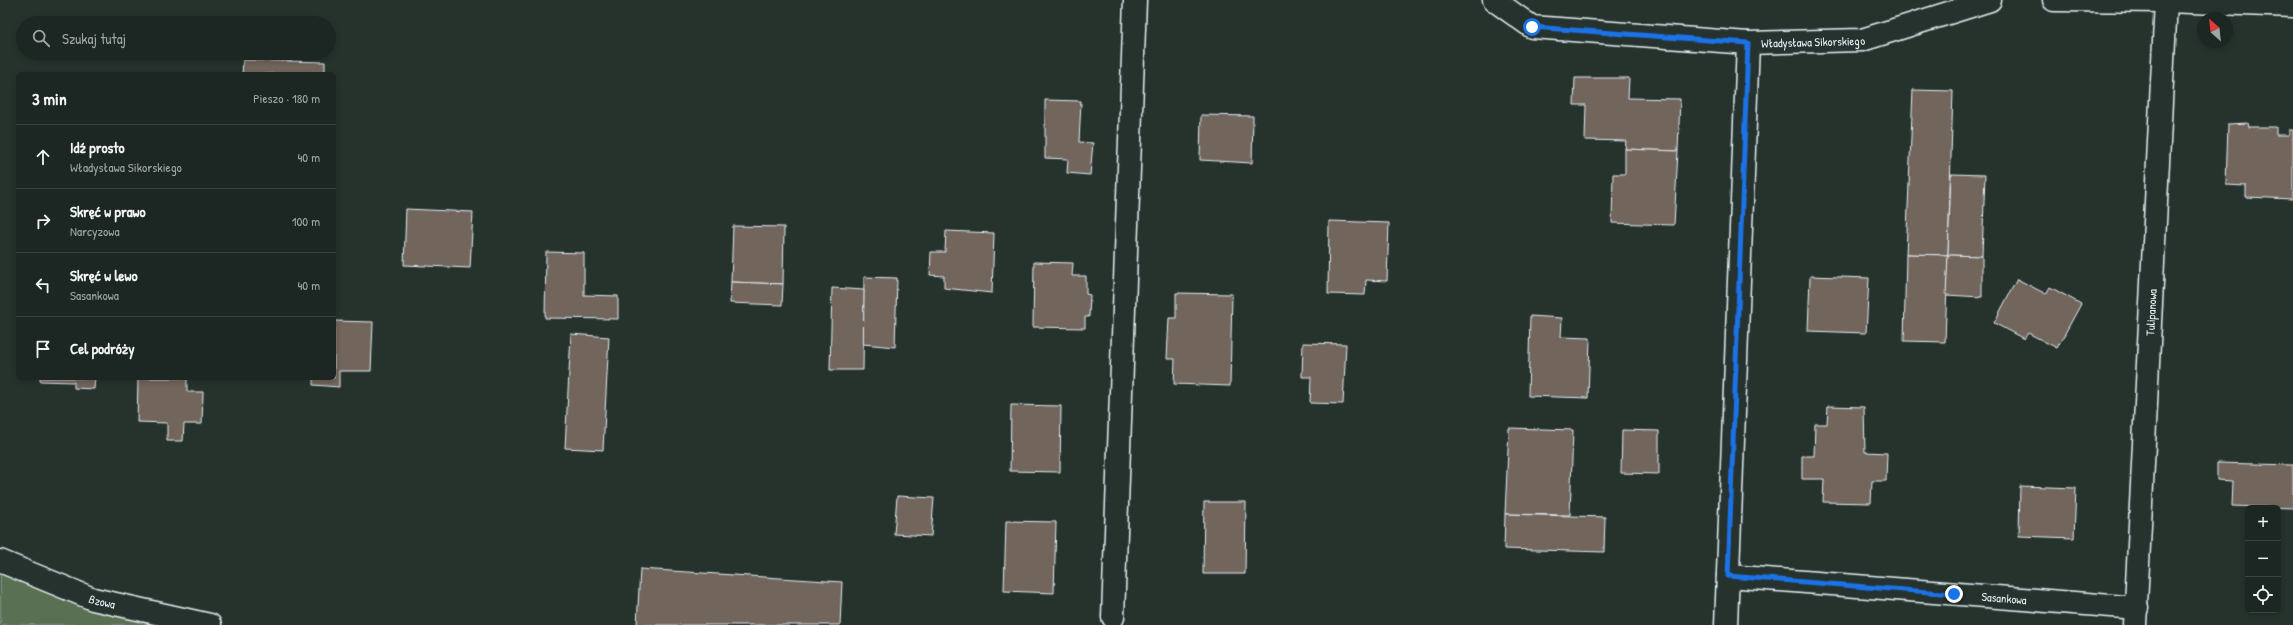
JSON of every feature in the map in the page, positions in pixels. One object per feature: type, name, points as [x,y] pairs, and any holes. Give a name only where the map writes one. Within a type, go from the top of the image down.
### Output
[{"type":"street","points":[[1113,617],[1135,0]]},
{"type":"street","name":"Władysława Sikorskiego","points":[[1494,0],[1532,27],[1748,43],[1862,40],[1990,0]]},
{"type":"street","points":[[2054,0],[2166,1],[2293,6]]},
{"type":"street","name":"Tulipanowa","points":[[2136,616],[2166,1]]},
{"type":"street","points":[[1726,625],[1748,43]]},
{"type":"street","name":"Bzowa","points":[[0,561],[93,599],[210,625]]},
{"type":"street","name":"Sasankowa","points":[[1728,576],[2136,616]]},
{"type":"green space","points":[[0,559],[185,625],[0,625]]},
{"type":"building","points":[[243,60],[325,62],[325,72],[242,72]]},
{"type":"building","points":[[1575,78],[1629,78],[1628,98],[1680,99],[1678,151],[1625,149],[1626,141],[1585,140],[1586,105],[1574,105]]},
{"type":"building","points":[[1913,90],[1953,91],[1948,255],[1906,254]]},
{"type":"building","points":[[1045,100],[1081,101],[1079,142],[1093,143],[1090,175],[1067,173],[1068,159],[1045,158]]},
{"type":"building","points":[[1201,115],[1253,116],[1252,163],[1200,160]]},
{"type":"building","points":[[2248,123],[2249,127],[2276,127],[2276,135],[2289,135],[2289,130],[2293,130],[2293,199],[2246,197],[2246,186],[2226,185],[2228,124]]},
{"type":"building","points":[[1625,149],[1678,151],[1674,225],[1612,223],[1613,174],[1625,174]]},
{"type":"building","points":[[1951,174],[1985,175],[1982,256],[1948,255]]},
{"type":"building","points":[[406,209],[473,212],[470,268],[404,265]]},
{"type":"building","points":[[1329,221],[1389,223],[1387,281],[1366,280],[1365,295],[1328,294]]},
{"type":"building","points":[[733,226],[784,227],[783,284],[731,282]]},
{"type":"building","points":[[946,231],[994,233],[992,293],[944,288],[944,276],[930,275],[931,252],[945,252]]},
{"type":"building","points":[[546,252],[584,253],[584,295],[618,296],[618,319],[545,318]]},
{"type":"building","points":[[1906,254],[1948,255],[1945,342],[1904,341]]},
{"type":"building","points":[[1948,255],[1982,256],[1982,297],[1946,295]]},
{"type":"building","points":[[1034,262],[1073,263],[1072,276],[1086,276],[1086,294],[1090,295],[1089,317],[1085,317],[1085,328],[1033,327]]},
{"type":"building","points":[[1810,276],[1869,278],[1866,333],[1808,331]]},
{"type":"building","points":[[864,277],[897,278],[895,347],[863,344]]},
{"type":"building","points":[[2017,279],[2046,294],[2050,287],[2081,304],[2057,348],[2028,333],[2024,339],[1994,323]]},
{"type":"building","points":[[731,282],[783,284],[782,305],[730,303]]},
{"type":"building","points":[[832,288],[864,290],[863,370],[830,370]]},
{"type":"building","points":[[1176,293],[1232,294],[1230,386],[1174,384],[1175,359],[1167,359],[1169,318],[1176,318]]},
{"type":"building","points":[[1530,316],[1562,318],[1561,337],[1590,338],[1588,398],[1528,396]]},
{"type":"building","points":[[336,321],[373,322],[371,371],[339,371],[339,387],[313,385],[313,380],[336,380]]},
{"type":"building","points":[[571,334],[609,337],[603,450],[565,448]]},
{"type":"building","points":[[1303,343],[1346,344],[1343,404],[1310,403],[1311,377],[1302,377]]},
{"type":"building","points":[[95,380],[94,389],[74,388],[74,382],[40,381]]},
{"type":"building","points":[[138,380],[187,380],[187,392],[203,392],[202,424],[184,424],[183,441],[167,441],[167,423],[137,422]]},
{"type":"building","points":[[1011,405],[1061,406],[1060,472],[1010,471]]},
{"type":"building","points":[[1828,406],[1864,407],[1865,452],[1887,453],[1886,481],[1872,481],[1871,503],[1823,502],[1824,479],[1802,479],[1802,456],[1814,456],[1815,424],[1827,424]]},
{"type":"building","points":[[1509,428],[1573,430],[1570,515],[1505,514]]},
{"type":"building","points":[[1622,430],[1659,431],[1659,474],[1621,473]]},
{"type":"building","points":[[2217,463],[2293,465],[2293,508],[2281,508],[2281,505],[2232,506],[2233,481],[2217,480]]},
{"type":"building","points":[[2020,486],[2076,488],[2074,538],[2019,536]]},
{"type":"building","points":[[897,496],[934,498],[931,536],[894,534]]},
{"type":"building","points":[[1204,502],[1246,502],[1245,574],[1203,574]]},
{"type":"building","points":[[1505,514],[1605,517],[1604,552],[1504,549]]},
{"type":"building","points":[[1006,521],[1056,522],[1054,593],[1004,591]]},
{"type":"building","points":[[640,569],[842,582],[840,625],[637,625]]},
{"type":"route","points":[[1532,27],[1748,43],[1728,576],[1954,594]]}]
